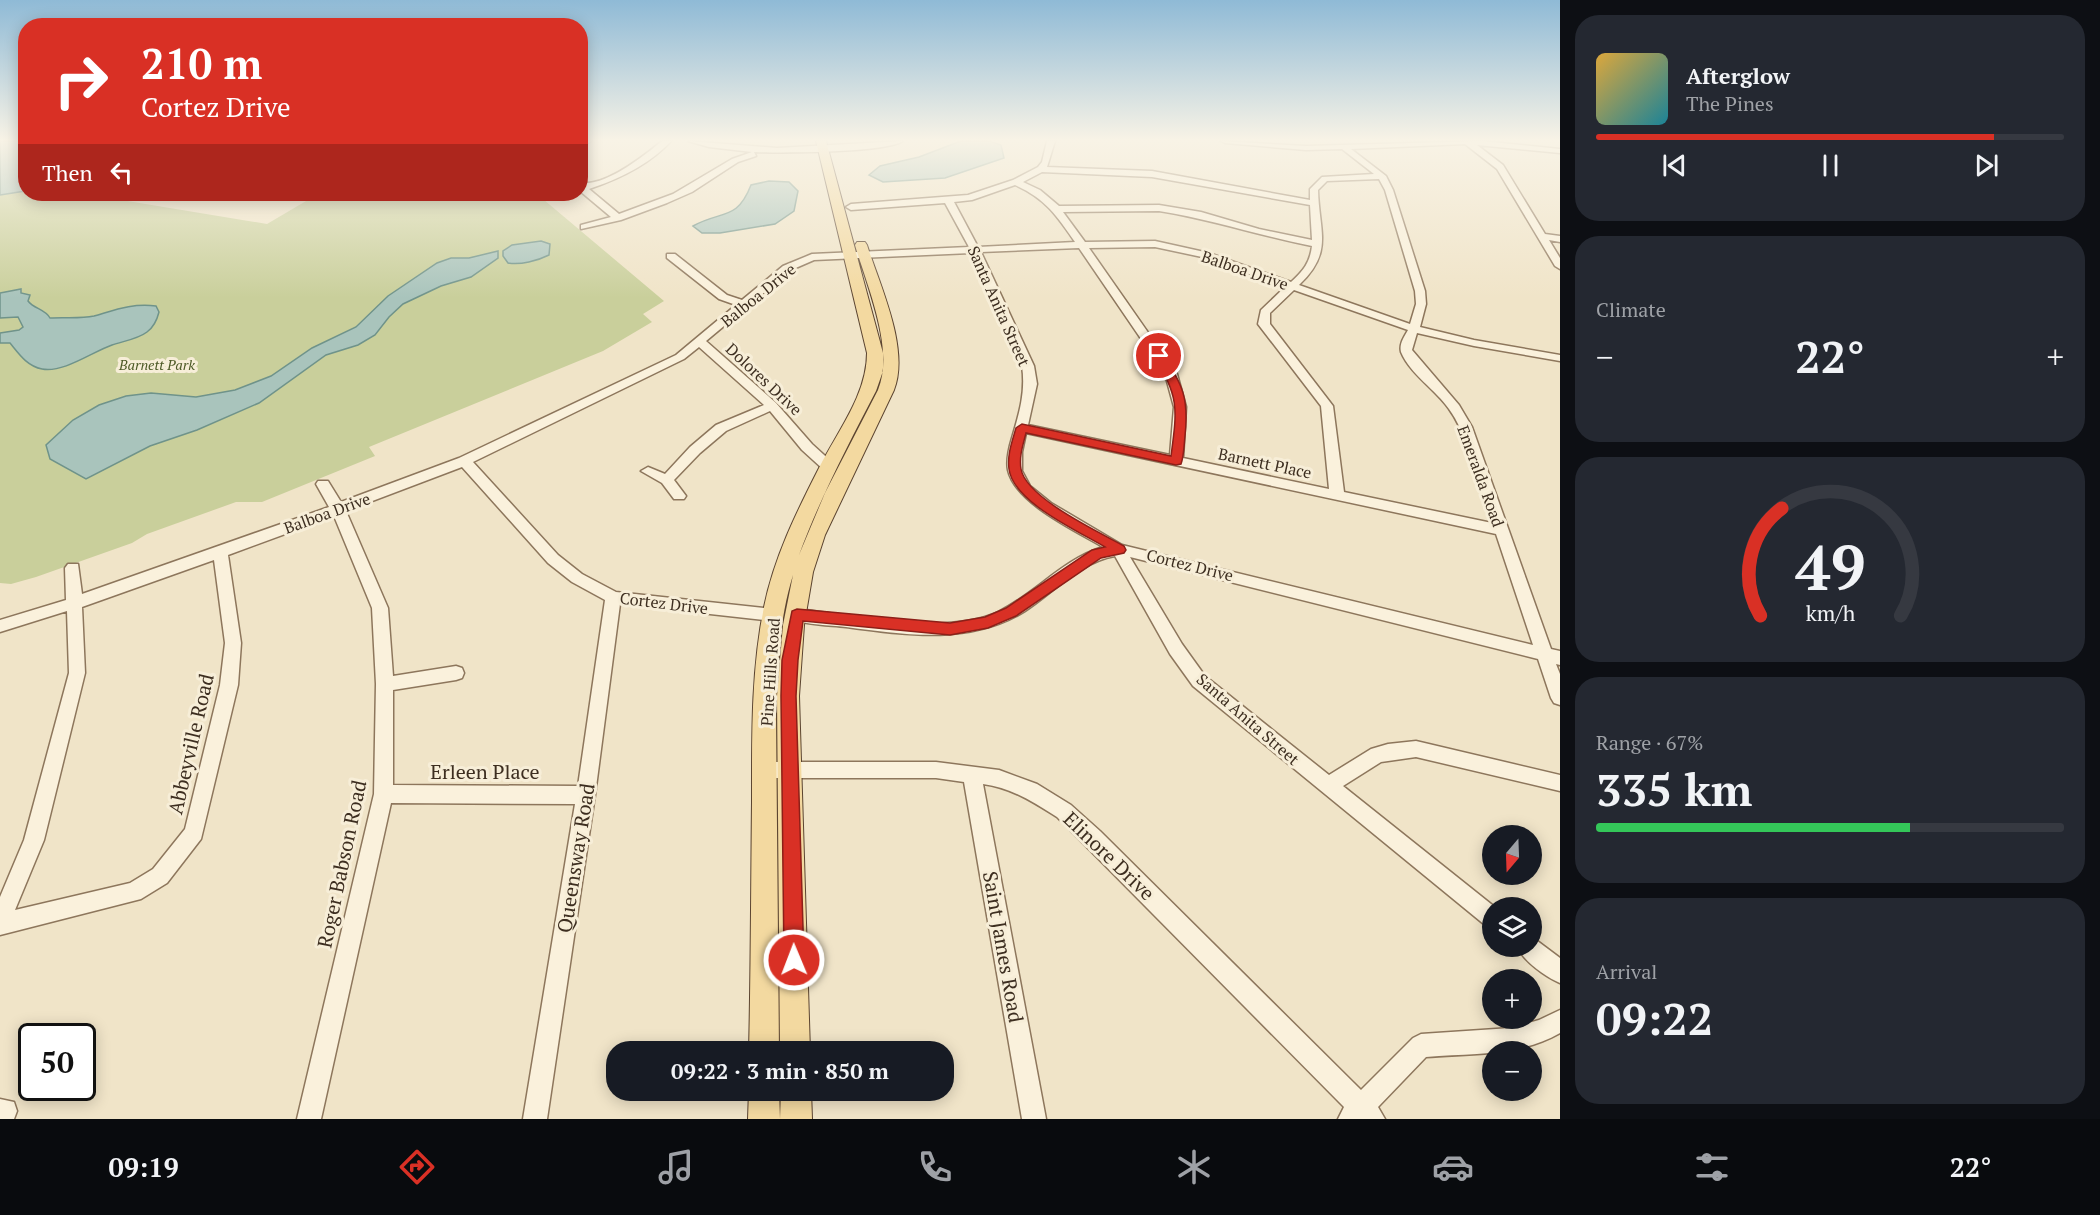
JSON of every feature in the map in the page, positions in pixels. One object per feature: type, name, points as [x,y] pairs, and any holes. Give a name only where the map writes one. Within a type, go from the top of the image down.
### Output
[{"type":"main road","name":"Pine Hills Road","points":[[765,1041],[777,769],[807,557],[820,525],[891,378],[891,349],[856,254],[840,193]]},
{"type":"main road","name":"Pine Hills Road","points":[[794,1041],[777,769],[767,658],[773,615],[789,553],[868,391],[875,371],[875,353],[856,254],[850,207],[845,193]]},
{"type":"main road","points":[[764,1101],[764,1119]]},
{"type":"main road","points":[[796,1101],[796,1119]]},
{"type":"street","points":[[588,193],[618,218]]},
{"type":"street","points":[[584,227],[618,218],[680,193]]},
{"type":"street","points":[[850,207],[948,201],[983,193]]},
{"type":"street","points":[[1038,193],[1057,209],[1172,375],[1180,395],[1182,414],[1176,461]]},
{"type":"street","points":[[1259,193],[1313,203]]},
{"type":"street","points":[[1314,193],[1317,244],[1314,262],[1310,269],[1265,312],[1264,324],[1276,343],[1327,406],[1337,495]]},
{"type":"street","name":"Emeralda Road","points":[[1390,193],[1420,291],[1421,304],[1406,350],[1412,360],[1455,408],[1466,427],[1501,530],[1553,656],[1560,698]]},
{"type":"street","points":[[1516,193],[1560,266]]},
{"type":"street","name":"Santa Anita Street","points":[[948,201],[975,250],[1028,366],[1031,384],[1015,452],[1015,471],[1024,489],[1046,506],[1119,550],[1176,649],[1199,681],[1482,910]]},
{"type":"street","points":[[1057,209],[1159,208],[1201,215],[1257,232],[1317,244]]},
{"type":"street","points":[[1542,236],[1560,239]]},
{"type":"street","name":"Balboa Drive","points":[[0,626],[75,603],[338,509],[464,461],[652,372],[700,342],[787,268],[803,260],[824,255],[1155,244],[1179,248],[1414,328],[1474,343],[1560,358]]},
{"type":"street","points":[[671,256],[723,297],[745,305]]},
{"type":"street","name":"Dolores Drive","points":[[700,342],[772,405],[807,447],[829,467]]},
{"type":"street","points":[[667,480],[721,428],[772,405]]},
{"type":"street","name":"Barnett Place","points":[[1022,428],[1501,530]]},
{"type":"street","name":"Cortez Drive","points":[[464,461],[553,558],[577,578],[613,597],[773,615]]},
{"type":"street","points":[[648,471],[667,480],[679,496]]},
{"type":"street","name":"Roger Babson Road","points":[[309,1119],[383,794],[385,684],[380,608],[338,509],[323,484]]},
{"type":"street","name":"Cortez Drive","points":[[797,615],[950,629],[988,622],[1011,612],[1097,554],[1119,550],[1145,554],[1553,656]]},
{"type":"street","name":"Abbeyville Road","points":[[0,923],[134,892],[160,876],[194,833],[230,686],[233,643],[220,551]]},
{"type":"street","points":[[0,923],[34,840],[77,673],[73,568]]},
{"type":"street","name":"Queensway Road","points":[[535,1119],[586,795],[613,597]]},
{"type":"street","points":[[385,684],[456,673]]},
{"type":"street","points":[[1327,786],[1376,754],[1416,748],[1560,783]]},
{"type":"street","name":"Elinore Drive","points":[[777,769],[936,770],[999,778],[1030,790],[1064,811],[1361,1115]]},
{"type":"street","name":"Saint James Road","points":[[972,775],[1034,1119]]},
{"type":"street","name":"Erleen Place","points":[[383,794],[586,795]]},
{"type":"street","points":[[1542,957],[1560,972]]},
{"type":"street","points":[[1361,1115],[1421,1046],[1459,1042],[1501,1042],[1543,1032],[1560,1021]]},
{"type":"green space","name":"Barnett Park","points":[[0,193],[18,193],[18,201],[127,201],[267,224],[306,201],[545,201],[664,301],[643,314],[652,322],[603,351],[369,447],[375,456],[262,502],[236,502],[147,534],[132,543],[36,577],[11,584],[0,583]]},
{"type":"water","points":[[747,193],[798,193],[794,211],[775,224],[720,233],[702,233],[693,226],[734,210]]},
{"type":"water","points":[[541,241],[550,244],[549,255],[529,262],[513,263],[508,263],[503,256],[503,251],[512,245]]},
{"type":"water","points":[[498,251],[498,258],[471,277],[441,286],[403,304],[375,335],[358,345],[326,355],[259,403],[197,430],[150,446],[86,479],[50,459],[46,445],[73,420],[99,405],[126,396],[151,393],[196,397],[235,390],[271,376],[312,348],[356,327],[388,296],[437,263],[451,258],[469,258]]},
{"type":"water","points":[[21,289],[21,293],[30,295],[28,301],[30,304],[50,318],[89,317],[139,305],[156,306],[159,312],[152,328],[139,336],[112,345],[69,365],[42,369],[28,362],[10,343],[0,343],[0,333],[19,330],[23,327],[18,317],[0,318],[0,293]]},
{"type":"route","points":[[794,960],[788,696],[790,660],[797,615],[950,629],[988,622],[1011,612],[1097,554],[1119,550],[1046,506],[1024,489],[1015,471],[1015,452],[1022,428],[1176,461],[1182,414],[1180,395],[1172,375],[1159,356]]}]
